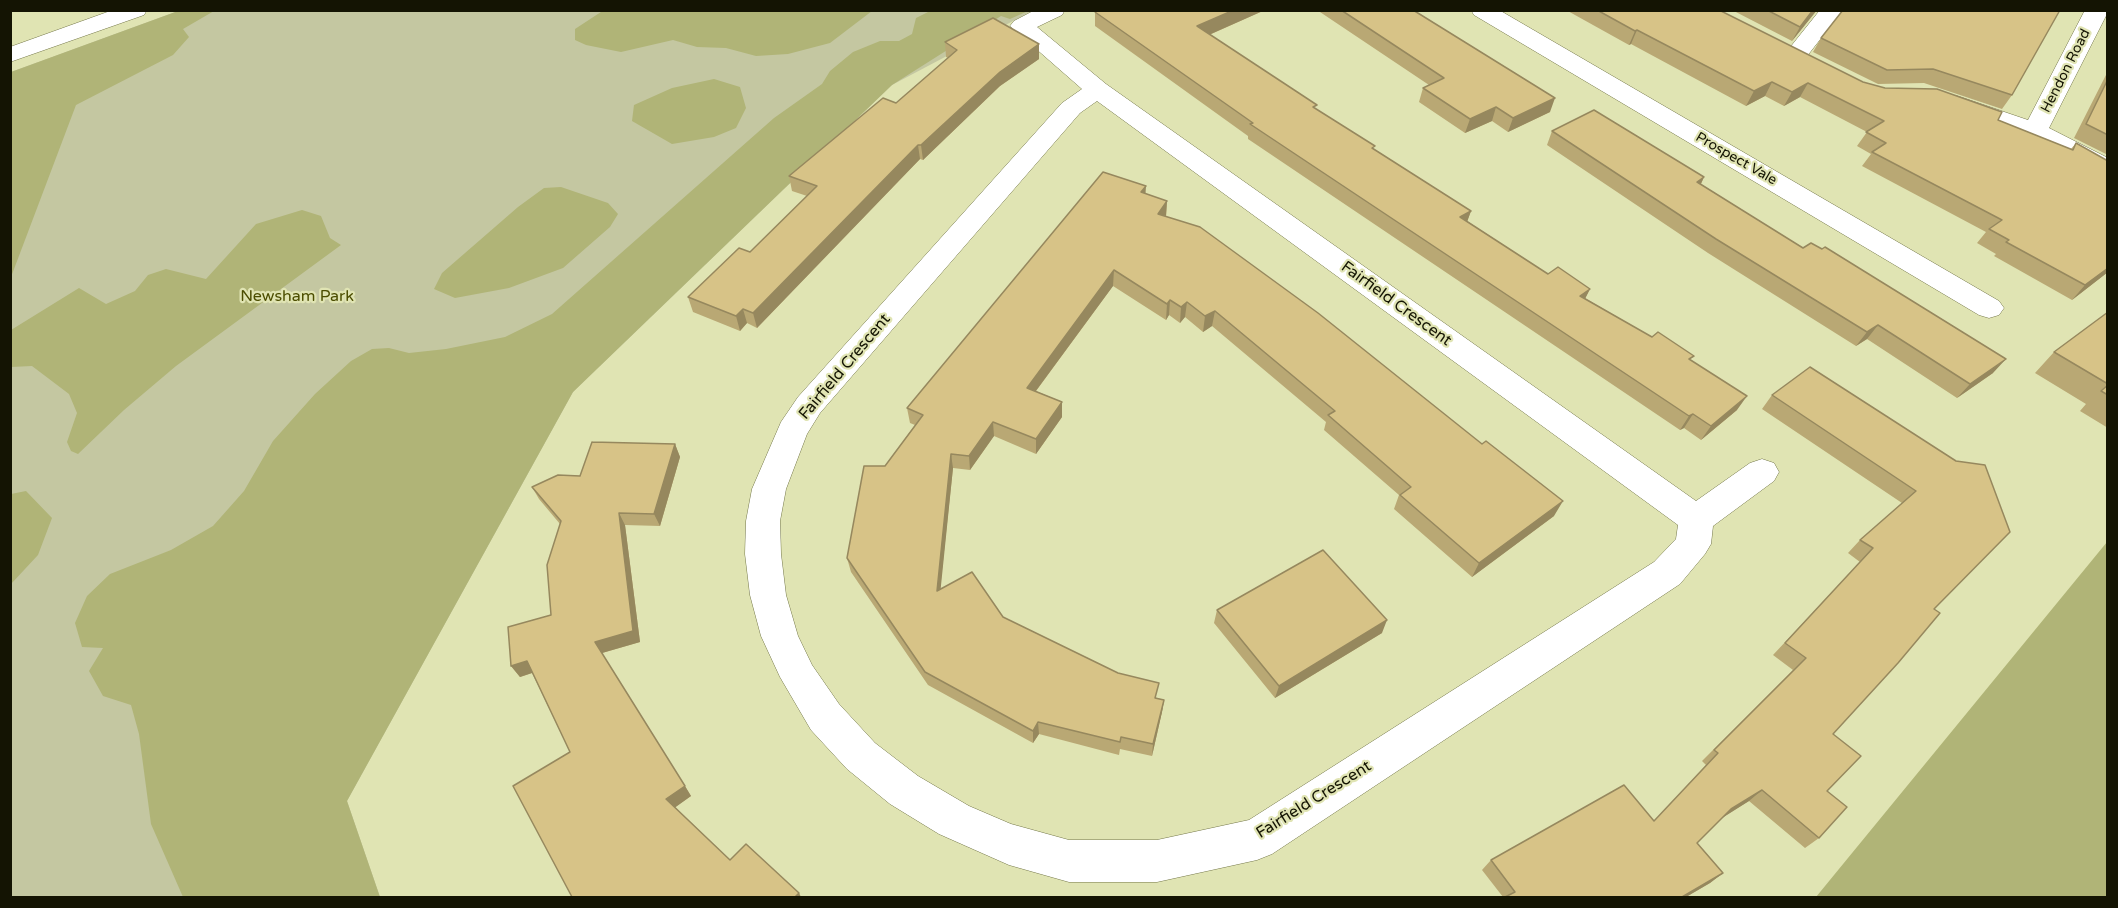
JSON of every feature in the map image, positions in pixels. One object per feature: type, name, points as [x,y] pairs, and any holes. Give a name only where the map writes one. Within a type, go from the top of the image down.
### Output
[{"type":"street","points":[[10,55],[136,10]]},
{"type":"street","name":"Fairfield Crescent","points":[[1054,10],[1022,26],[1096,89],[1696,519],[1693,544],[1667,573],[1257,838],[1157,861],[1069,861],[1009,844],[954,820],[904,790],[861,756],[825,717],[799,677],[780,636],[768,595],[763,554],[764,521],[769,489],[792,431],[809,405],[1071,108],[1096,89]]},
{"type":"street","name":"Prospect Vale","points":[[1482,10],[1989,308]]},
{"type":"street","points":[[1796,56],[1832,10]]},
{"type":"street","name":"Hendon Road","points":[[2035,131],[2097,10]]},
{"type":"street","points":[[1937,96],[2035,131],[2108,170]]},
{"type":"street","points":[[1696,519],[1762,472]]},
{"type":"green space","points":[[604,10],[872,11],[830,43],[788,54],[756,56],[726,48],[697,47],[673,40],[621,52],[586,45],[575,40],[575,29]]},
{"type":"green space","name":"Newsham Park","points":[[178,11],[1032,11],[892,85],[573,392],[347,801],[380,897],[11,898],[11,72]]},
{"type":"green space","points":[[178,11],[214,11],[183,29],[189,37],[173,55],[76,105],[11,277],[11,72]]},
{"type":"green space","points":[[930,11],[1028,11],[1010,19],[1001,16],[892,85],[573,392],[347,801],[380,897],[183,897],[151,824],[139,734],[131,705],[103,696],[89,671],[103,648],[82,647],[75,623],[87,596],[110,574],[171,550],[213,526],[244,491],[273,441],[315,394],[351,361],[372,349],[389,348],[409,353],[446,349],[505,337],[552,314],[774,118],[822,84],[830,71],[853,52],[880,41],[899,41],[912,34],[916,18]]},
{"type":"green space","points":[[714,79],[740,87],[746,108],[736,128],[714,137],[672,144],[632,121],[634,105],[672,88]]},
{"type":"green space","points":[[561,187],[608,203],[618,214],[610,227],[563,268],[509,288],[455,298],[434,289],[442,273],[518,207],[544,188]]},
{"type":"green space","points":[[302,210],[321,216],[330,238],[341,245],[176,366],[124,410],[78,454],[71,451],[67,442],[77,413],[69,394],[32,366],[11,367],[11,330],[79,288],[106,304],[135,291],[148,275],[166,269],[206,279],[256,224]]},
{"type":"green space","points":[[26,491],[52,518],[38,555],[11,584],[11,494]]},
{"type":"green space","points":[[2107,542],[2107,897],[1816,897]]},
{"type":"building","points":[[1100,10],[1234,10],[1197,26],[1317,105],[1313,107],[1375,146],[1372,148],[1471,211],[1460,217],[1548,274],[1558,267],[1590,289],[1580,296],[1652,337],[1658,332],[1694,356],[1689,359],[1747,396],[1711,426],[1693,414],[1689,416],[1250,124],[1253,123],[1095,12]]},
{"type":"building","points":[[1341,10],[1413,10],[1555,98],[1513,118],[1496,107],[1470,119],[1423,88],[1444,78]]},
{"type":"building","points":[[1597,10],[1719,10],[1863,82],[1885,88],[1937,89],[2002,112],[1998,120],[2073,150],[2076,143],[2108,161],[2108,268],[2085,285],[2006,242],[2009,240],[1989,229],[2002,220],[1872,152],[1886,143],[1866,132],[1884,121],[1808,83],[1792,92],[1772,82],[1754,91]]},
{"type":"building","points":[[1767,10],[1813,10],[1800,27]]},
{"type":"building","points":[[1843,10],[2060,10],[2012,95],[1933,69],[1887,70],[1821,38]]},
{"type":"building","points":[[993,18],[1039,44],[1000,72],[921,145],[918,145],[753,313],[743,309],[736,316],[688,297],[739,248],[750,252],[817,186],[789,176],[883,98],[896,103],[957,50],[945,42]]},
{"type":"building","points":[[2108,79],[2108,135],[2086,124]]},
{"type":"building","points":[[1594,110],[1704,177],[1697,182],[1803,248],[1811,243],[1822,249],[1825,247],[2006,359],[1970,384],[1878,325],[1867,332],[1716,239],[1552,131]]},
{"type":"building","points":[[1103,172],[1146,186],[1141,192],[1167,201],[1158,214],[1200,227],[1318,313],[1482,444],[1486,441],[1563,501],[1479,563],[1400,495],[1411,487],[1328,415],[1335,411],[1215,311],[1205,316],[1187,302],[1181,307],[1170,300],[1167,304],[1114,270],[1027,388],[1062,402],[1036,439],[993,422],[969,456],[951,454],[937,591],[972,572],[1003,617],[1118,673],[1159,683],[1155,698],[1164,700],[1153,744],[1121,737],[1120,742],[1038,722],[1033,731],[925,672],[847,558],[864,466],[885,466],[923,415],[907,408]]},
{"type":"building","points":[[2108,312],[2108,384],[2054,352]]},
{"type":"building","points":[[1810,367],[1956,461],[1985,465],[2010,532],[1934,609],[1940,613],[1833,734],[1861,756],[1827,791],[1847,807],[1819,838],[1762,790],[1731,809],[1697,843],[1723,873],[1682,897],[1505,897],[1515,892],[1491,860],[1624,785],[1654,821],[1718,753],[1714,750],[1806,658],[1785,643],[1873,548],[1860,540],[1916,491],[1772,395]]},
{"type":"building","points":[[2108,385],[2108,395],[2101,391]]},
{"type":"building","points":[[592,442],[675,444],[654,514],[619,513],[633,631],[595,642],[685,786],[666,799],[730,860],[746,844],[799,893],[795,897],[572,897],[513,786],[570,752],[527,661],[511,666],[508,627],[551,615],[547,565],[561,521],[532,487],[558,475],[580,476]]},
{"type":"building","points":[[1323,550],[1387,620],[1279,686],[1217,610]]}]
